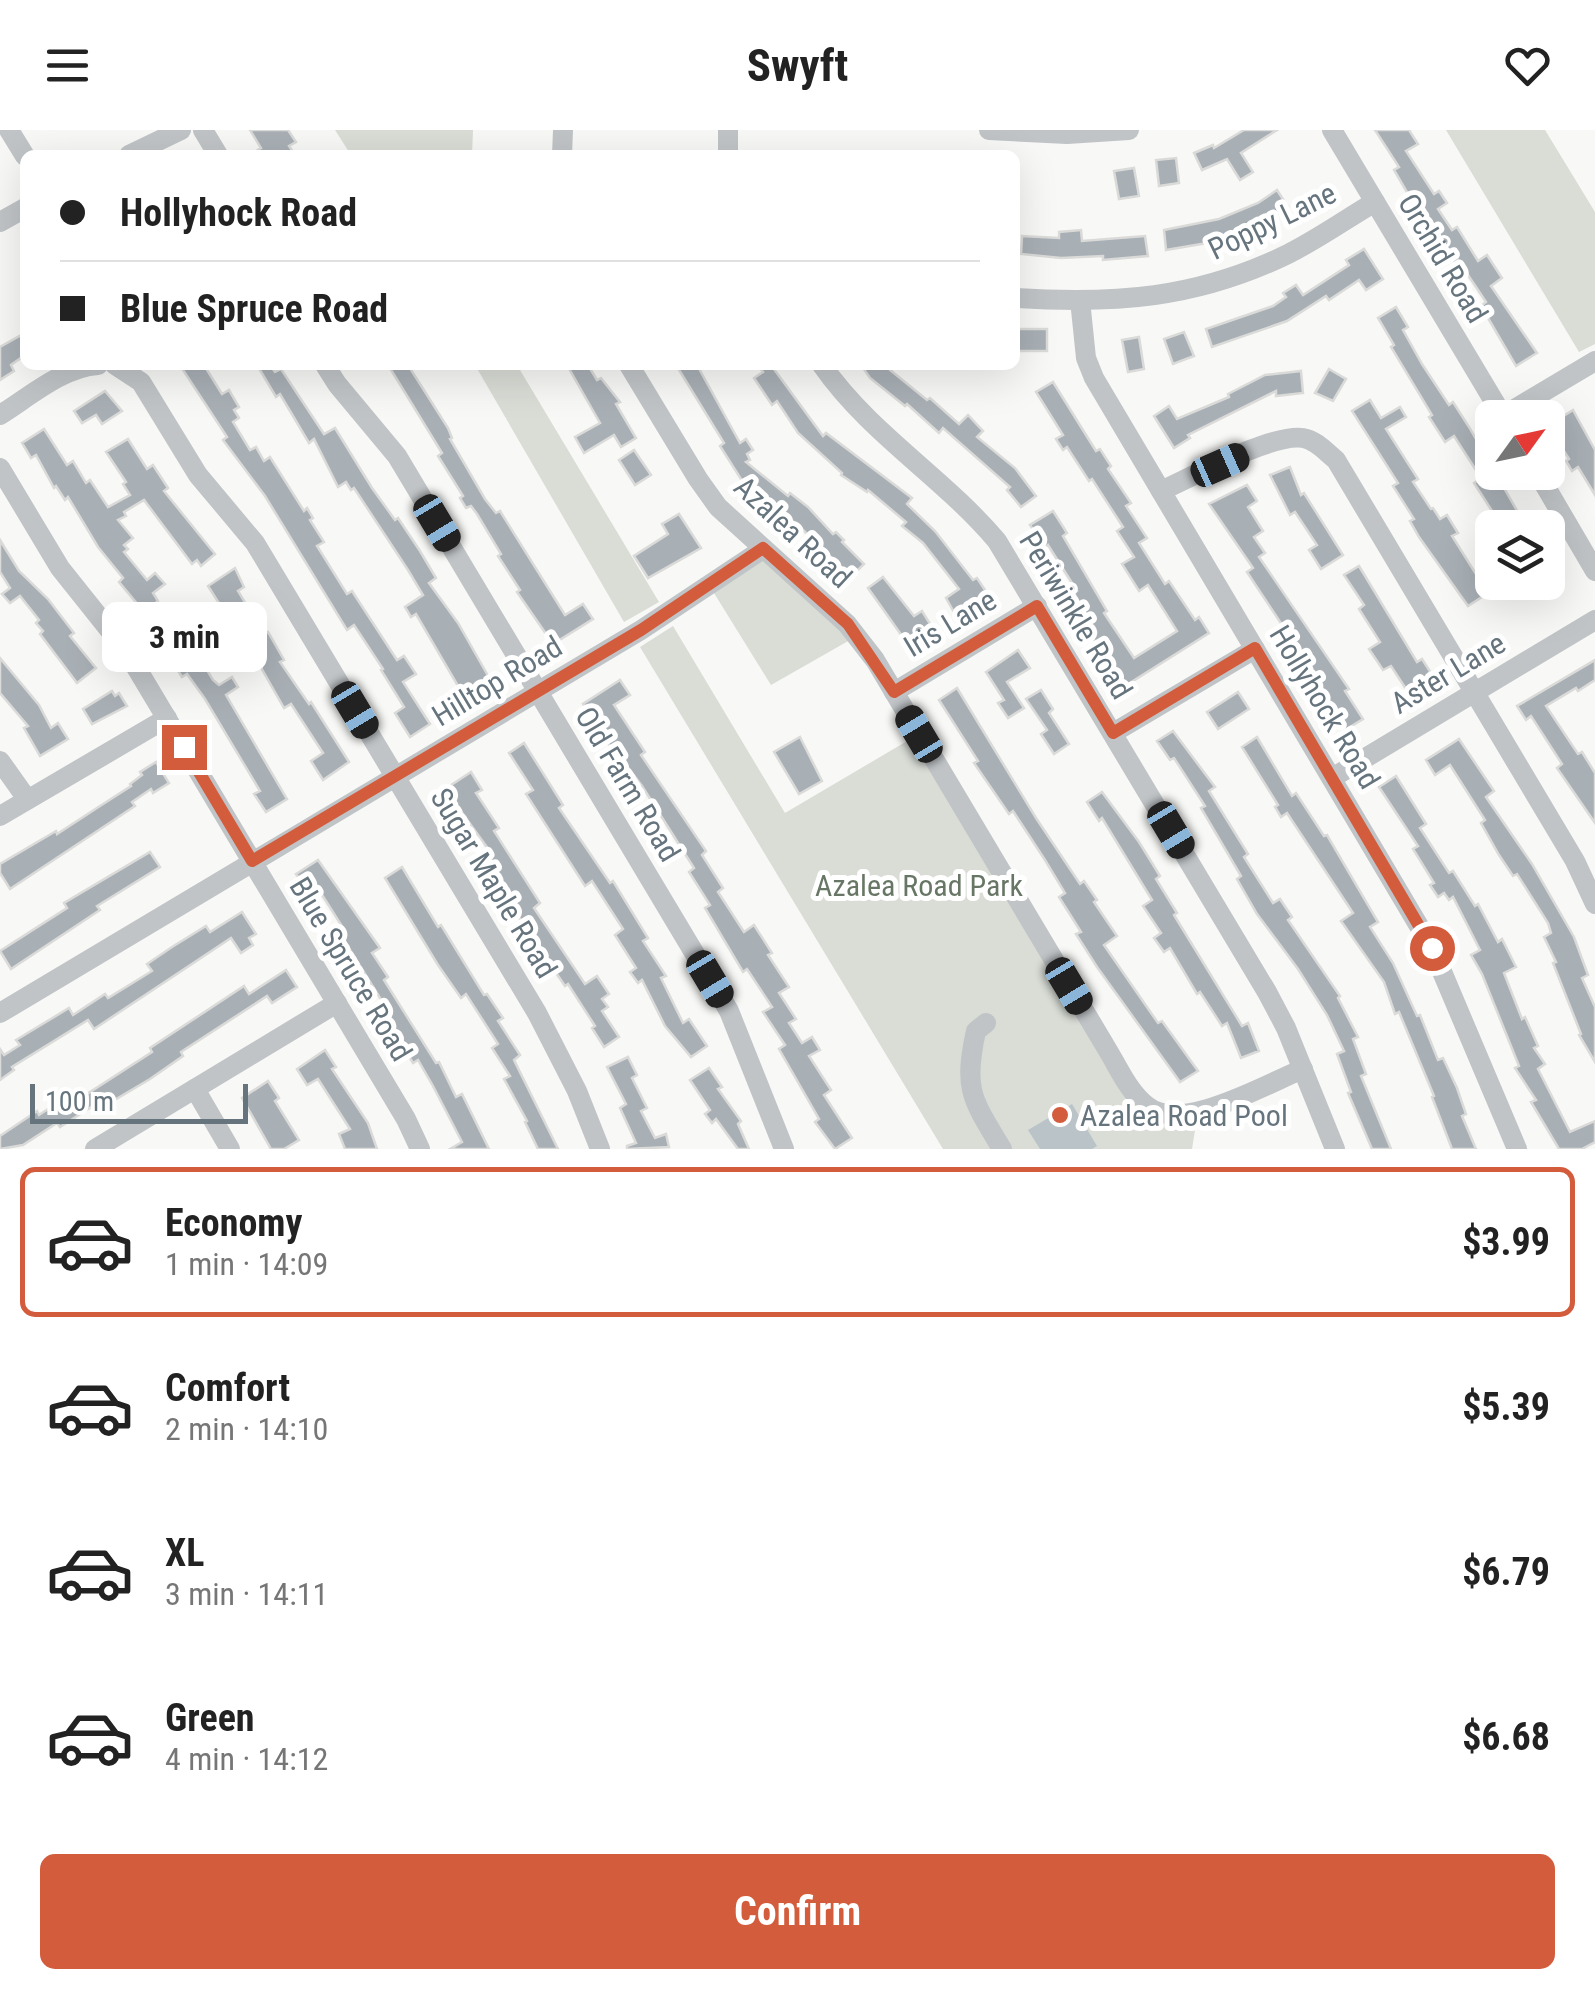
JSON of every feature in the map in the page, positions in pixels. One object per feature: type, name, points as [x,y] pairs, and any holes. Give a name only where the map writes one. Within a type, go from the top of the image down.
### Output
[{"type":"street","points":[[140,150],[181,130]]},
{"type":"street","points":[[989,130],[1067,134],[1129,130]]},
{"type":"street","name":"Orchid Road","points":[[1332,130],[1494,400]]},
{"type":"street","name":"Poppy Lane","points":[[1020,298],[1129,300],[1206,286],[1291,252],[1375,202]]},
{"type":"street","name":"Hollyhock Road","points":[[1080,300],[1086,358],[1094,378],[1432,948],[1516,1149]]},
{"type":"street","points":[[1532,400],[1595,361]]},
{"type":"street","points":[[0,415],[77,370]]},
{"type":"street","name":"Sugar Maple Road","points":[[123,370],[141,382],[198,475],[255,543],[537,1013],[577,1091],[600,1149]]},
{"type":"street","name":"Old Farm Road","points":[[329,370],[397,456],[729,1011],[784,1149]]},
{"type":"street","name":"Azalea Road","points":[[632,370],[718,507],[848,624],[894,692],[1142,1102],[1163,1115],[1190,1116],[1303,1069]]},
{"type":"street","name":"Periwinkle Road","points":[[826,370],[844,396],[873,425],[997,541],[1267,992],[1335,1149]]},
{"type":"street","points":[[1161,491],[1278,439],[1303,438],[1336,460],[1575,861],[1595,904]]},
{"type":"street","name":"Blue Spruce Road","points":[[0,468],[60,568],[127,652],[420,1149]]},
{"type":"street","points":[[1548,490],[1595,570]]},
{"type":"street","name":"Hilltop Road","points":[[0,1014],[641,630],[763,548]]},
{"type":"street","name":"Iris Lane","points":[[894,692],[1037,606]]},
{"type":"street","name":"Aster Lane","points":[[1332,778],[1595,620]]},
{"type":"street","points":[[1113,733],[1255,648]]},
{"type":"street","points":[[0,816],[167,718]]},
{"type":"street","points":[[0,761],[26,799]]},
{"type":"street","points":[[95,1149],[337,1003]]},
{"type":"street","points":[[986,1023],[976,1031],[968,1083],[976,1106],[1002,1149]]},
{"type":"street","points":[[196,1089],[230,1149]]},
{"type":"green space","points":[[335,130],[473,130],[472,150],[348,150]]},
{"type":"green space","points":[[1446,130],[1545,130],[1595,212],[1595,344],[1579,352]]},
{"type":"green space","points":[[478,370],[520,370],[659,602],[624,622]]},
{"type":"green space","points":[[763,549],[857,636],[771,685],[709,585]]},
{"type":"green space","name":"Azalea Road Park","points":[[673,626],[785,813],[919,734],[1142,1102],[1198,1112],[1192,1149],[943,1149],[640,647]]},
{"type":"shaded area","points":[[1072,1104],[1097,1146],[1040,1149],[1028,1130]]},
{"type":"building","points":[[250,130],[288,130],[296,142],[289,146],[292,150],[258,150],[261,148]]},
{"type":"building","points":[[1244,130],[1277,130],[1241,153],[1253,172],[1240,180],[1227,159],[1202,170],[1194,153],[1213,145],[1214,148]]},
{"type":"building","points":[[1375,130],[1409,130],[1418,144],[1406,151],[1434,194],[1439,191],[1447,203],[1438,209],[1452,230],[1457,227],[1478,261],[1487,255],[1502,278],[1491,286],[1537,353],[1516,366],[1481,306],[1486,302],[1415,206],[1394,170],[1399,167]]},
{"type":"building","points":[[1176,158],[1179,183],[1159,186],[1156,160]]},
{"type":"building","points":[[1134,168],[1139,196],[1119,199],[1114,171]]},
{"type":"building","points":[[1277,190],[1288,207],[1271,219],[1269,216],[1213,242],[1166,250],[1164,230],[1219,219],[1258,203]]},
{"type":"building","points":[[1081,230],[1082,241],[1145,236],[1148,256],[1103,260],[1103,256],[1061,258],[1021,254],[1022,236],[1059,238],[1059,232]]},
{"type":"building","points":[[1364,249],[1383,279],[1366,290],[1359,280],[1287,321],[1212,347],[1206,329],[1273,306],[1296,285],[1303,295],[1349,265],[1346,260]]},
{"type":"building","points":[[1396,307],[1408,327],[1403,330],[1422,364],[1475,437],[1475,469],[1454,436],[1445,442],[1378,318]]},
{"type":"building","points":[[1020,329],[1047,329],[1047,351],[1020,351]]},
{"type":"building","points":[[1184,332],[1194,356],[1173,364],[1164,339]]},
{"type":"building","points":[[20,336],[20,359],[11,365],[14,371],[0,380],[0,347]]},
{"type":"building","points":[[1139,337],[1144,369],[1128,372],[1122,340]]},
{"type":"building","points":[[1329,369],[1346,379],[1333,401],[1315,393]]},
{"type":"building","points":[[183,370],[207,370],[222,394],[229,390],[239,407],[234,410],[239,418],[233,422],[250,450],[256,447],[264,461],[270,457],[304,511],[307,508],[313,518],[310,520],[324,542],[317,546],[347,594],[352,591],[397,660],[404,656],[416,674],[403,682],[430,724],[410,737],[395,713],[404,707],[383,669],[354,625],[347,630],[265,496],[223,440],[227,437]]},
{"type":"building","points":[[260,370],[282,370],[324,434],[335,428],[372,488],[420,551],[436,578],[429,583],[458,623],[491,681],[465,698],[416,614],[411,617],[405,607],[423,595],[408,570],[354,488],[351,490],[346,482],[338,487],[314,439],[309,443],[280,394],[276,397]]},
{"type":"building","points":[[391,370],[411,370],[448,428],[450,439],[485,499],[496,513],[500,511],[565,615],[583,604],[593,619],[553,644],[517,592],[520,590],[477,514],[471,506],[466,508],[460,498],[463,496],[438,456],[442,453]]},
{"type":"building","points":[[570,370],[591,370],[597,380],[601,378],[620,402],[616,404],[636,438],[621,447],[614,435],[584,453],[575,437],[600,423]]},
{"type":"building","points":[[679,370],[700,370],[740,443],[746,439],[753,450],[747,454],[750,460],[746,462],[808,507],[864,564],[851,577],[799,526],[746,487],[720,446],[724,443]]},
{"type":"building","points":[[775,370],[823,436],[826,433],[912,498],[907,504],[987,593],[955,614],[946,598],[959,589],[923,543],[902,526],[906,522],[868,490],[841,475],[798,433],[777,401],[772,405],[754,378]]},
{"type":"building","points":[[864,370],[890,370],[959,424],[968,415],[983,431],[977,437],[1015,468],[1036,496],[1021,507],[1007,490],[1010,487],[943,428],[939,433]]},
{"type":"building","points":[[1301,371],[1303,393],[1276,396],[1276,391],[1188,435],[1190,438],[1174,448],[1154,416],[1169,406],[1177,419],[1229,397],[1228,394],[1265,375]]},
{"type":"building","points":[[1053,382],[1096,451],[1100,449],[1111,466],[1108,469],[1131,503],[1126,506],[1147,538],[1139,543],[1165,584],[1169,581],[1195,620],[1199,617],[1209,633],[1125,686],[1088,631],[1093,628],[1074,593],[1077,591],[1048,545],[1045,548],[1030,525],[1053,511],[1067,533],[1063,536],[1107,611],[1104,613],[1134,658],[1177,631],[1148,585],[1139,591],[1122,564],[1134,557],[1117,531],[1123,527],[1092,479],[1089,481],[1067,447],[1063,450],[1056,439],[1063,435],[1036,392]]},
{"type":"building","points":[[105,391],[122,411],[102,424],[96,415],[82,423],[74,411]]},
{"type":"building","points":[[1370,400],[1381,418],[1400,407],[1406,417],[1386,429],[1418,479],[1413,482],[1431,509],[1440,519],[1447,515],[1458,533],[1452,536],[1475,572],[1477,600],[1468,606],[1419,537],[1410,521],[1414,519],[1393,486],[1398,483],[1352,411]]},
{"type":"building","points":[[1573,410],[1595,450],[1595,495],[1578,467],[1572,471],[1566,461],[1569,459],[1565,453],[1565,415]]},
{"type":"building","points":[[44,429],[67,465],[73,461],[108,507],[130,495],[106,452],[128,439],[147,469],[153,465],[168,488],[164,491],[215,554],[201,566],[197,560],[192,564],[144,500],[118,520],[133,538],[124,545],[128,549],[124,552],[147,580],[155,573],[165,584],[153,593],[158,601],[153,605],[161,616],[166,613],[173,624],[183,618],[204,654],[199,657],[213,680],[219,685],[232,677],[238,687],[226,695],[287,799],[266,812],[254,794],[260,791],[205,699],[187,674],[182,677],[141,613],[144,612],[119,582],[123,578],[98,547],[68,497],[65,500],[54,488],[36,455],[31,458],[22,443]]},
{"type":"building","points":[[634,450],[651,475],[635,485],[619,460]]},
{"type":"building","points":[[1290,467],[1301,495],[1304,493],[1343,555],[1321,569],[1309,550],[1317,545],[1295,512],[1290,515],[1270,475]]},
{"type":"building","points":[[1247,485],[1257,501],[1248,507],[1263,531],[1254,537],[1265,553],[1259,557],[1349,689],[1345,691],[1363,719],[1345,730],[1314,673],[1247,572],[1253,568],[1209,504]]},
{"type":"building","points":[[1479,490],[1505,490],[1517,510],[1491,510]]},
{"type":"building","points":[[679,514],[701,548],[648,578],[634,556],[668,534],[662,524]]},
{"type":"building","points":[[0,540],[19,571],[48,599],[74,633],[70,636],[96,668],[77,683],[40,634],[43,631],[36,623],[39,620],[20,596],[10,603],[2,594],[10,588],[0,572]]},
{"type":"building","points":[[1359,566],[1417,662],[1422,659],[1433,676],[1408,692],[1391,666],[1383,670],[1369,649],[1380,642],[1359,609],[1364,605],[1344,575]]},
{"type":"building","points":[[235,568],[244,587],[238,591],[264,634],[268,632],[284,660],[280,662],[349,762],[323,780],[311,761],[323,753],[291,704],[284,708],[235,622],[218,632],[210,620],[224,611],[208,586]]},
{"type":"building","points":[[883,577],[914,616],[922,611],[932,627],[907,643],[868,588]]},
{"type":"building","points":[[1018,650],[1030,668],[1007,682],[1024,708],[1008,718],[998,703],[1004,700],[986,672]]},
{"type":"building","points":[[0,658],[39,705],[51,728],[58,723],[68,739],[40,756],[24,728],[28,726],[0,693]]},
{"type":"building","points":[[1595,660],[1595,680],[1546,706],[1595,773],[1595,823],[1557,768],[1562,764],[1531,716],[1526,720],[1517,706]]},
{"type":"building","points":[[620,680],[630,695],[614,705],[645,752],[641,755],[706,851],[702,855],[723,888],[718,892],[744,932],[754,925],[772,953],[768,955],[789,987],[779,993],[796,1019],[789,1023],[802,1043],[812,1037],[820,1050],[809,1056],[831,1090],[824,1095],[852,1138],[835,1149],[815,1122],[819,1119],[779,1049],[785,1045],[763,1012],[772,1007],[747,969],[743,972],[705,908],[710,905],[689,872],[694,868],[583,704]]},
{"type":"building","points":[[957,688],[1036,818],[1080,884],[1084,881],[1097,900],[1094,902],[1117,936],[1104,945],[1158,1023],[1162,1021],[1198,1071],[1180,1082],[1097,967],[1059,897],[1065,893],[1013,811],[1009,814],[974,763],[978,761],[939,700]]},
{"type":"building","points":[[1041,690],[1053,709],[1049,713],[1069,744],[1054,754],[1041,734],[1047,730],[1026,699]]},
{"type":"building","points":[[112,691],[115,696],[119,693],[127,706],[92,724],[83,709]]},
{"type":"building","points":[[1238,692],[1249,709],[1218,729],[1207,712]]},
{"type":"building","points":[[1173,731],[1215,787],[1209,791],[1248,854],[1244,857],[1273,903],[1280,899],[1292,917],[1288,920],[1340,996],[1358,1037],[1353,1039],[1366,1074],[1361,1076],[1391,1149],[1372,1149],[1348,1093],[1351,1092],[1337,1054],[1344,1051],[1327,1015],[1257,914],[1237,879],[1241,876],[1201,808],[1205,806],[1174,758],[1170,760],[1157,741]]},
{"type":"building","points":[[800,737],[822,781],[799,794],[774,752]]},
{"type":"building","points":[[1257,737],[1292,796],[1296,793],[1324,836],[1327,835],[1378,922],[1370,927],[1393,963],[1417,1016],[1420,1015],[1438,1060],[1443,1058],[1476,1149],[1452,1149],[1399,1012],[1395,1014],[1384,982],[1341,921],[1353,913],[1287,813],[1281,817],[1275,807],[1278,805],[1242,747]]},
{"type":"building","points":[[1459,739],[1494,791],[1486,797],[1532,864],[1574,937],[1588,975],[1582,978],[1595,1007],[1595,1062],[1579,1035],[1544,937],[1551,933],[1548,923],[1517,874],[1513,876],[1499,855],[1481,823],[1485,820],[1450,765],[1435,775],[1426,760]]},
{"type":"building","points":[[524,743],[563,805],[559,808],[610,883],[613,881],[648,938],[643,941],[666,976],[661,978],[683,1023],[689,1019],[707,1046],[691,1057],[665,1026],[642,980],[638,983],[630,972],[636,968],[615,935],[623,929],[592,881],[585,886],[526,794],[533,790],[509,753]]},
{"type":"building","points":[[156,762],[169,783],[153,793],[151,789],[132,802],[135,806],[10,889],[0,873],[0,864],[56,831],[57,834],[131,786],[142,775],[140,772]]},
{"type":"building","points":[[471,772],[482,790],[476,793],[499,828],[494,831],[540,903],[534,908],[585,984],[597,976],[609,994],[602,999],[608,1007],[602,1011],[619,1037],[604,1047],[568,984],[565,986],[504,892],[508,890],[486,856],[491,853],[445,789]]},
{"type":"building","points":[[1396,776],[1426,824],[1420,828],[1449,873],[1453,871],[1475,906],[1478,904],[1516,967],[1504,973],[1522,1019],[1525,1017],[1538,1046],[1534,1048],[1545,1064],[1538,1069],[1570,1132],[1595,1121],[1595,1142],[1582,1149],[1559,1149],[1531,1102],[1536,1100],[1515,1068],[1519,1066],[1471,955],[1480,950],[1453,897],[1449,900],[1444,893],[1438,897],[1430,885],[1434,883],[1413,849],[1418,846],[1379,787]]},
{"type":"building","points":[[1102,792],[1160,876],[1156,879],[1177,913],[1174,915],[1242,1026],[1248,1023],[1259,1051],[1241,1058],[1227,1023],[1222,1026],[1200,992],[1197,994],[1170,948],[1164,952],[1154,938],[1161,933],[1143,906],[1152,900],[1102,818],[1099,821],[1087,802]]},
{"type":"building","points":[[150,852],[160,867],[97,906],[100,910],[11,969],[0,951],[67,908],[64,903]]},
{"type":"building","points":[[318,860],[380,948],[372,953],[388,977],[384,980],[436,1063],[439,1062],[456,1097],[462,1094],[489,1149],[450,1149],[462,1142],[433,1086],[418,1060],[413,1063],[377,1004],[382,1001],[340,934],[345,931],[319,890],[311,895],[296,874]]},
{"type":"building","points":[[402,867],[438,927],[441,925],[484,995],[503,1018],[498,1021],[520,1055],[514,1060],[558,1149],[538,1149],[504,1079],[510,1076],[492,1048],[498,1044],[466,994],[461,998],[438,965],[385,878]]},
{"type":"building","points":[[242,912],[256,934],[249,938],[253,945],[241,953],[231,938],[94,1029],[88,1020],[12,1067],[14,1070],[0,1080],[0,1049],[4,1055],[20,1045],[16,1040],[69,1008],[73,1015],[105,994],[108,998],[152,971],[147,964],[172,947],[206,926],[210,932]]},
{"type":"building","points":[[286,970],[297,987],[272,1003],[267,996],[181,1052],[183,1056],[150,1079],[96,1111],[93,1106],[23,1145],[0,1149],[0,1136],[37,1111],[39,1115],[71,1094],[76,1101],[244,986],[249,994]]},
{"type":"building","points":[[325,1050],[336,1067],[332,1069],[368,1123],[377,1149],[345,1149],[339,1134],[350,1129],[318,1079],[307,1085],[297,1069]]},
{"type":"building","points":[[628,1057],[637,1075],[632,1078],[647,1108],[641,1111],[655,1138],[666,1134],[669,1147],[627,1149],[636,1143],[620,1108],[626,1104],[607,1067]]},
{"type":"building","points":[[709,1068],[722,1087],[718,1089],[741,1121],[738,1124],[749,1149],[738,1149],[716,1119],[712,1123],[705,1114],[710,1110],[690,1080]]},
{"type":"building","points":[[268,1081],[279,1098],[275,1101],[299,1140],[284,1149],[271,1149],[242,1098]]},
{"type":"place","name":"Azalea Road Pool","points":[[1060,1115]]},
{"type":"route","points":[[184,747],[252,861],[641,630],[763,548],[848,624],[894,692],[1037,606],[1113,733],[1255,648],[1432,948]]}]
